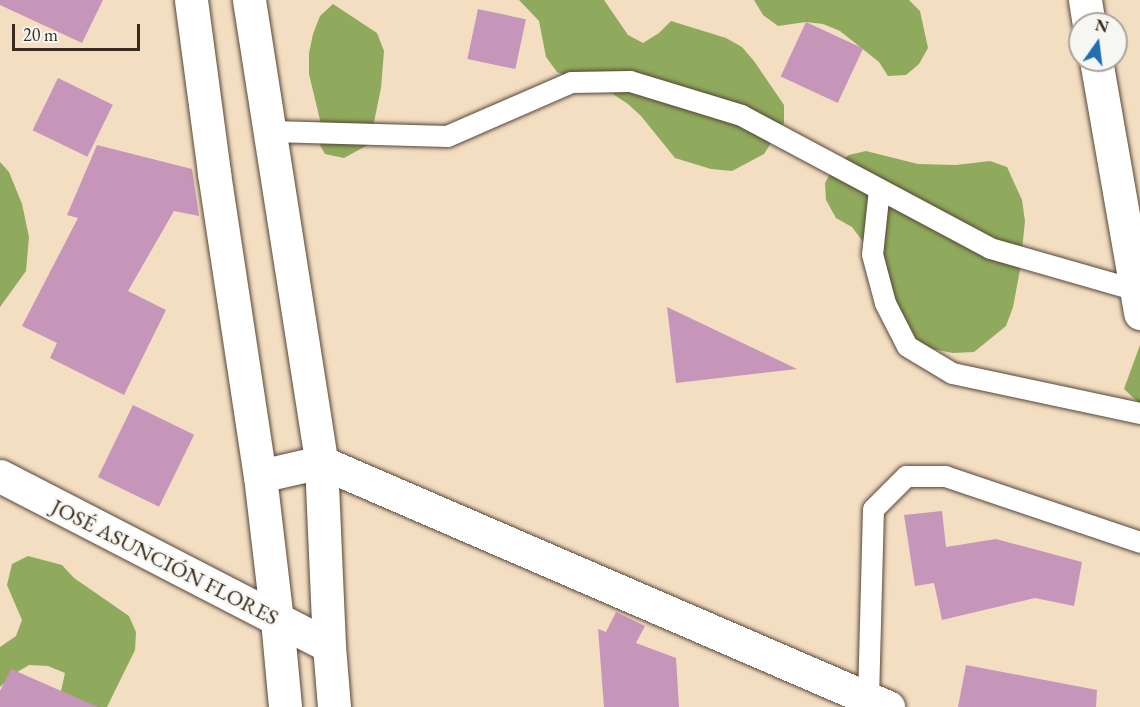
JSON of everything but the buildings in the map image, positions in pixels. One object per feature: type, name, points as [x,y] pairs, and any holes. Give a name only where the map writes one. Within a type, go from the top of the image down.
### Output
[{"type":"street","points":[[191,0],[214,173],[261,476],[285,707]]},
{"type":"street","points":[[249,0],[321,462],[334,707]]},
{"type":"street","points":[[1097,72],[1138,301]]},
{"type":"street","points":[[261,476],[321,462],[878,703]]},
{"type":"street","name":"JOSÉ ASUNCIÓN FLORES","points":[[0,477],[329,646]]},
{"type":"lane","points":[[271,131],[447,136],[571,82],[630,81],[741,115],[990,248],[1138,301]]},
{"type":"lane","points":[[879,189],[872,254],[885,303],[907,346],[952,373],[1140,414]]},
{"type":"lane","points":[[878,703],[873,509],[906,476],[945,476],[1140,542]]},
{"type":"green space","points":[[519,0],[604,0],[628,35],[643,43],[659,33],[671,21],[726,38],[742,47],[754,61],[784,105],[784,123],[764,154],[732,171],[711,169],[675,158],[641,116],[628,104],[613,94],[557,72],[546,57],[539,21]]},
{"type":"green space","points":[[754,0],[909,0],[920,11],[928,48],[919,64],[906,75],[888,76],[879,62],[840,31],[823,24],[806,22],[778,26],[763,15]]},
{"type":"green space","points":[[333,4],[377,33],[384,51],[381,88],[374,122],[375,141],[344,158],[325,154],[316,138],[320,120],[309,74],[309,53],[313,34],[320,16]]},
{"type":"green space","points":[[866,151],[918,164],[956,165],[990,161],[1007,167],[1022,200],[1025,221],[1020,270],[1013,307],[1006,326],[974,352],[953,353],[917,346],[867,247],[852,227],[836,218],[826,200],[825,183],[835,165],[849,155]]},
{"type":"green space","points":[[0,162],[9,172],[22,204],[29,237],[26,271],[0,307]]},
{"type":"green space","points":[[1140,345],[1140,404],[1124,389]]},
{"type":"green space","points":[[28,556],[62,565],[74,578],[129,616],[136,632],[135,650],[107,707],[49,707],[61,691],[65,673],[48,666],[29,665],[14,674],[0,687],[0,647],[16,636],[22,620],[7,585],[12,564]]}]
